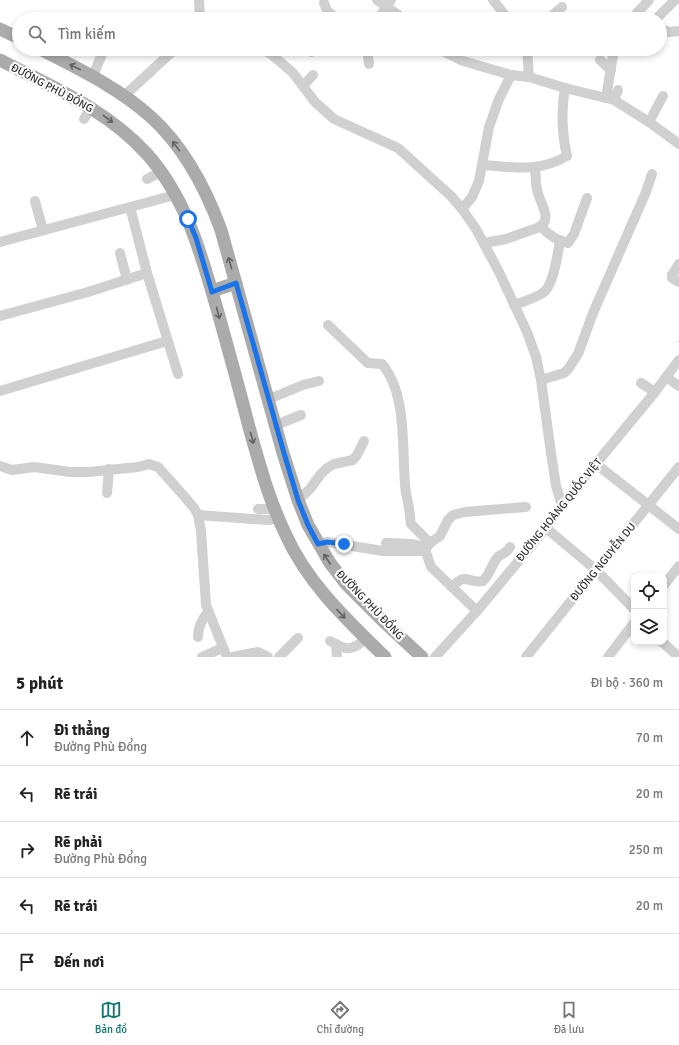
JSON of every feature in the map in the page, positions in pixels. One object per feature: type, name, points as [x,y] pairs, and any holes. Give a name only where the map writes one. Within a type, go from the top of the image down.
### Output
[{"type":"main road","points":[[0,28],[12,34]]},
{"type":"main road","name":"ĐƯỜNG PHÙ ĐỔNG","points":[[54,56],[93,76],[124,96],[151,117],[171,139],[202,185],[221,230],[298,500],[308,525],[330,563],[347,585],[370,609],[422,657]]},
{"type":"main road","name":"ĐƯỜNG PHÙ ĐỔNG","points":[[0,60],[91,107],[116,125],[147,154],[176,195],[196,238],[258,460],[276,514],[289,542],[310,576],[328,600],[385,657]]},
{"type":"main road","points":[[212,292],[236,283]]},
{"type":"street","points":[[199,0],[200,12]]},
{"type":"street","points":[[377,0],[389,3],[397,12]]},
{"type":"street","points":[[493,0],[502,12]]},
{"type":"street","points":[[638,12],[648,0]]},
{"type":"street","points":[[663,12],[675,0]]},
{"type":"street","points":[[324,2],[328,12]]},
{"type":"street","points":[[383,12],[389,3]]},
{"type":"street","points":[[556,12],[562,7]]},
{"type":"street","points":[[667,31],[679,31]]},
{"type":"street","points":[[93,76],[101,56]]},
{"type":"street","points":[[124,96],[167,56]]},
{"type":"street","points":[[272,56],[293,73],[315,102],[334,119],[398,148],[440,185],[462,209],[484,244],[499,272],[527,332],[536,357],[541,380],[556,486],[562,505]]},
{"type":"street","points":[[368,56],[369,64]]},
{"type":"street","points":[[453,56],[463,61],[511,75],[529,77],[610,99],[649,122],[679,144]]},
{"type":"street","points":[[528,56],[529,77]]},
{"type":"street","points":[[610,99],[613,56]]},
{"type":"street","points":[[600,60],[611,70]]},
{"type":"street","points":[[303,86],[313,75]]},
{"type":"street","points":[[462,209],[472,197],[479,181],[489,127],[499,99],[511,75]]},
{"type":"street","points":[[482,165],[521,168],[535,167],[548,165],[567,156],[562,103],[565,88]]},
{"type":"street","points":[[610,99],[618,90]]},
{"type":"street","points":[[649,122],[663,96]]},
{"type":"street","points":[[84,119],[91,107]]},
{"type":"street","points":[[484,244],[506,239],[541,227],[545,222],[546,216],[537,191],[535,167]]},
{"type":"street","points":[[147,179],[161,172]]},
{"type":"street","points":[[541,380],[564,373],[578,354],[593,313],[646,192],[652,174]]},
{"type":"street","points":[[0,242],[176,195]]},
{"type":"street","points":[[541,227],[546,232],[567,243],[570,241],[587,198]]},
{"type":"street","points":[[35,201],[43,230]]},
{"type":"street","points":[[130,207],[167,341],[178,374]]},
{"type":"street","points":[[514,305],[545,291],[556,263],[560,240]]},
{"type":"street","points":[[120,253],[127,280]]},
{"type":"street","points":[[679,264],[672,275],[672,278],[679,282]]},
{"type":"street","points":[[0,316],[148,273]]},
{"type":"street","points":[[328,325],[368,363],[382,364],[386,369],[396,391],[402,419],[405,486],[411,524],[427,546],[431,567],[477,611]]},
{"type":"street","points":[[0,391],[167,341]]},
{"type":"street","name":"ĐƯỜNG HOÀNG QUỐC VIỆT","points":[[435,657],[477,611],[546,528],[562,505],[655,392],[679,360]]},
{"type":"street","points":[[666,377],[679,386]]},
{"type":"street","points":[[269,399],[303,385],[319,381]]},
{"type":"street","points":[[641,383],[655,392]]},
{"type":"street","points":[[276,425],[301,415]]},
{"type":"street","points":[[298,500],[310,489],[327,468],[334,464],[353,460],[364,441]]},
{"type":"street","points":[[0,466],[12,470],[34,467],[70,472],[149,464],[158,467],[184,496],[198,515],[201,531],[205,592],[208,612],[224,652],[202,657]]},
{"type":"street","points":[[596,464],[679,529]]},
{"type":"street","name":"ĐƯỜNG NGUYỄN DU","points":[[526,657],[679,467]]},
{"type":"street","points":[[107,494],[109,469]]},
{"type":"street","points":[[318,544],[327,542],[383,551],[411,551],[427,546],[440,536],[448,520],[453,515],[465,512],[526,507]]},
{"type":"street","points":[[258,509],[276,514]]},
{"type":"street","points":[[198,515],[268,520],[276,514]]},
{"type":"street","points":[[546,528],[596,570],[631,606]]},
{"type":"street","points":[[386,543],[412,544],[421,547],[427,546]]},
{"type":"street","points":[[452,587],[461,578],[476,582],[483,581],[489,576],[498,557],[508,551],[510,547]]},
{"type":"street","points":[[667,581],[679,566]]},
{"type":"street","points":[[198,637],[198,630],[203,618],[208,612]]},
{"type":"street","points":[[608,657],[631,627]]},
{"type":"street","points":[[279,657],[298,638]]},
{"type":"street","points":[[337,657],[333,642],[351,649],[366,639]]},
{"type":"street","points":[[665,645],[679,657]]},
{"type":"street","points":[[232,657],[258,652],[268,657]]},
{"type":"route","points":[[188,219],[196,238],[212,292],[236,283],[284,453],[298,500],[308,525],[318,544],[327,542],[344,544]]}]
